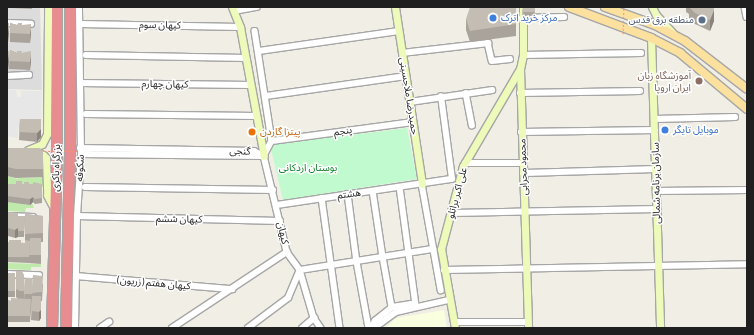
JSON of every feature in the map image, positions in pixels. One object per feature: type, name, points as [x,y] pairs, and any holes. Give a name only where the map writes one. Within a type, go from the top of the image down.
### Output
[{"type":"highway","name":"بزرگراه باکری","points":[[52,328],[54,208],[57,149],[57,7]]},
{"type":"highway","name":"بزرگراه باکری","points":[[66,328],[74,8]]},
{"type":"main road","points":[[569,7],[651,38],[680,53],[744,104],[747,109]]},
{"type":"main road","points":[[606,7],[655,25],[675,35],[701,51],[747,89]]},
{"type":"street","points":[[48,7],[47,134],[42,144],[24,150],[43,155],[46,158],[47,195],[54,208]]},
{"type":"street","points":[[233,9],[257,7]]},
{"type":"street","name":"حمیدرضا ملاحسینی","points":[[395,7],[422,184]]},
{"type":"street","name":"محمود محرابی","points":[[523,7],[523,55],[520,69],[520,93],[528,325]]},
{"type":"street","points":[[652,7],[656,16],[675,35]]},
{"type":"street","points":[[745,7],[747,17]]},
{"type":"street","name":"شکوفه","points":[[74,8],[81,24],[80,151],[75,328]]},
{"type":"street","name":"کیهان","points":[[233,9],[240,27],[264,156],[277,205],[287,252],[300,270],[314,318],[321,328]]},
{"type":"street","points":[[522,18],[564,17]]},
{"type":"street","points":[[7,23],[31,24]]},
{"type":"street","name":"کیهان سوم","points":[[81,24],[240,27]]},
{"type":"street","points":[[255,31],[272,141],[264,156]]},
{"type":"street","points":[[259,52],[399,31]]},
{"type":"street","name":"سازمان برنامه شمالی","points":[[651,38],[660,328]]},
{"type":"street","points":[[402,53],[488,43],[492,61],[510,59]]},
{"type":"street","points":[[523,55],[641,53]]},
{"type":"street","points":[[86,55],[246,58]]},
{"type":"street","name":"علی اکبر براتلو","points":[[455,325],[449,300],[441,249],[465,163],[520,69]]},
{"type":"street","points":[[7,76],[28,76]]},
{"type":"street","points":[[266,96],[406,76]]},
{"type":"street","name":"کیهان چهارم","points":[[80,83],[251,86]]},
{"type":"street","points":[[410,102],[492,90]]},
{"type":"street","points":[[520,93],[640,91]]},
{"type":"street","points":[[466,93],[472,125]]},
{"type":"street","name":"هشتم","points":[[277,205],[452,179],[441,97]]},
{"type":"street","points":[[86,114],[256,116]]},
{"type":"street","points":[[654,120],[735,117]]},
{"type":"street","name":"پنجم","points":[[272,141],[413,122]]},
{"type":"street","points":[[522,132],[655,130]]},
{"type":"street","name":"گنجی","points":[[80,151],[264,156]]},
{"type":"street","points":[[465,163],[523,163]]},
{"type":"street","points":[[523,173],[656,169]]},
{"type":"street","points":[[422,184],[441,290]]},
{"type":"street","points":[[85,187],[273,190]]},
{"type":"street","points":[[400,187],[416,306]]},
{"type":"street","points":[[656,191],[747,190]]},
{"type":"street","points":[[373,191],[392,307]]},
{"type":"street","points":[[348,194],[357,262],[370,328]]},
{"type":"street","points":[[322,198],[340,328]]},
{"type":"street","points":[[452,214],[657,209]]},
{"type":"street","points":[[7,216],[38,217]]},
{"type":"street","name":"کیهان ششم","points":[[77,216],[280,221]]},
{"type":"street","points":[[248,328],[288,298],[300,270],[433,249]]},
{"type":"street","points":[[172,328],[287,252]]},
{"type":"street","points":[[444,270],[658,267],[747,264]]},
{"type":"street","points":[[7,274],[39,275]]},
{"type":"street","name":"کیهان هفتم (زریون)","points":[[76,276],[232,289]]},
{"type":"street","points":[[374,328],[396,312],[412,309],[416,306],[449,300]]},
{"type":"street","points":[[370,328],[374,322],[392,307],[411,304],[416,306]]},
{"type":"street","points":[[302,328],[314,318]]},
{"type":"street","points":[[100,328],[109,322]]},
{"type":"street","points":[[455,325],[528,325]]},
{"type":"path","points":[[623,34],[624,7]]},
{"type":"path","points":[[44,151],[80,151]]},
{"type":"shaded area","points":[[7,7],[40,7],[42,90],[7,89]]},
{"type":"shaded area","points":[[7,90],[16,90],[17,97],[21,97],[21,91],[42,91],[41,125],[20,125],[18,127],[18,138],[7,136]]},
{"type":"shaded area","points":[[444,310],[447,328],[385,328],[396,318]]},
{"type":"green space","name":"بوستان اردکانی","points":[[407,128],[417,179],[283,200],[270,145]]},
{"type":"green space","points":[[7,176],[18,179],[43,177],[43,187],[7,187]]},
{"type":"green space","points":[[7,202],[23,203],[26,205],[32,203],[34,208],[26,208],[25,212],[8,211],[8,207],[7,211]]},
{"type":"green space","points":[[7,263],[41,264],[41,267],[31,267],[31,270],[7,269]]},
{"type":"building","name":"مرکز خرید اترک","points":[[470,7],[516,7],[516,24],[470,31],[466,19]]},
{"type":"building","points":[[523,7],[535,7],[535,12],[522,12]]},
{"type":"building","points":[[689,7],[714,7],[714,10],[710,20],[695,13]]},
{"type":"building","points":[[7,23],[9,23],[8,34],[7,34]]},
{"type":"building","points":[[10,23],[17,25],[18,23],[22,23],[22,25],[31,24],[30,34],[10,33]]},
{"type":"building","points":[[10,50],[17,53],[17,51],[22,51],[21,53],[31,51],[30,62],[9,61]]},
{"type":"building","points":[[7,51],[9,51],[8,62],[7,62]]},
{"type":"building","points":[[20,119],[41,119],[41,129],[37,133],[19,132]]},
{"type":"building","points":[[7,148],[40,148],[43,152],[43,169],[16,169],[7,167]]},
{"type":"building","points":[[16,181],[22,181],[22,184],[24,184],[24,182],[29,182],[29,184],[33,184],[33,182],[42,184],[42,198],[35,199],[33,197],[30,199],[7,196],[7,184],[16,184]]},
{"type":"building","points":[[7,212],[8,215],[9,212],[18,213],[18,228],[15,230],[8,228],[7,230]]},
{"type":"building","points":[[25,214],[43,216],[43,233],[25,234]]},
{"type":"building","points":[[18,216],[25,216],[24,231],[18,231]]},
{"type":"building","points":[[30,238],[41,238],[41,255],[29,255]]},
{"type":"building","points":[[9,240],[21,240],[21,243],[25,243],[25,240],[30,241],[29,257],[7,257],[7,242],[9,242]]},
{"type":"building","points":[[16,271],[22,271],[24,275],[24,291],[16,289]]},
{"type":"building","points":[[8,273],[15,273],[15,291],[8,291]]},
{"type":"building","points":[[33,275],[43,276],[42,292],[32,293]]},
{"type":"building","points":[[25,278],[32,278],[32,294],[24,294]]},
{"type":"building","points":[[32,296],[41,296],[41,310],[39,312],[31,311]]},
{"type":"building","points":[[11,298],[31,299],[30,316],[7,316],[7,300],[11,301]]},
{"type":"place","name":"مرکز خرید اترک","points":[[493,18]]},
{"type":"place","name":"منطقه برق قدس","points":[[702,20]]},
{"type":"place","name":"آموزشگاه زبان ایران اروپا","points":[[699,81]]},
{"type":"place","name":"موبایل تایگر","points":[[665,130]]},
{"type":"place","name":"پیتزا گاردن","points":[[252,132]]}]
